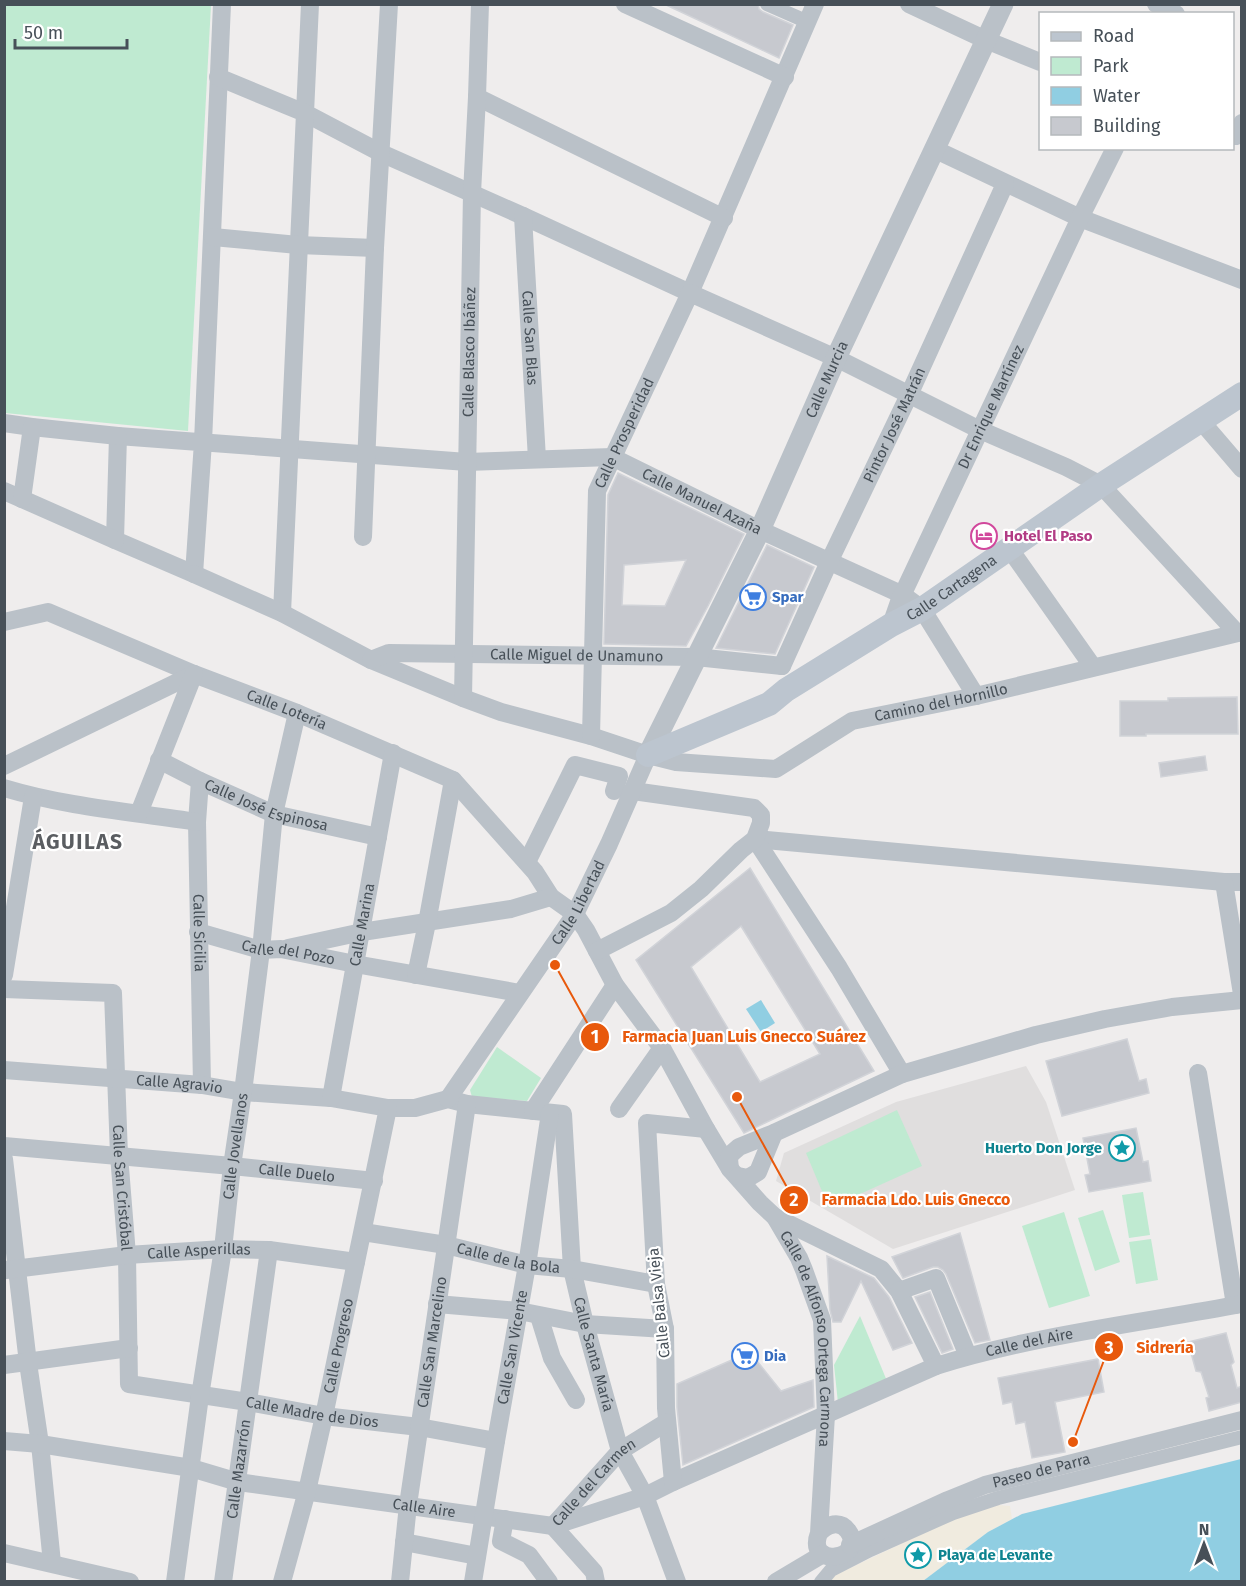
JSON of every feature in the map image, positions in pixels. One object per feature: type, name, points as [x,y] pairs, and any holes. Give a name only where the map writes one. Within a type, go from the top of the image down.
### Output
[{"type":"main road","name":"Calle Cartagena","points":[[648,755],[769,704],[786,690],[891,625],[922,609],[1101,485],[1242,394]]},
{"type":"street","points":[[194,574],[203,442],[222,4]]},
{"type":"street","points":[[282,614],[310,4]]},
{"type":"street","points":[[363,537],[375,248],[389,4]]},
{"type":"street","name":"Calle Blasco Ibáñez","points":[[463,698],[472,193],[480,4]]},
{"type":"street","points":[[625,4],[784,77]]},
{"type":"street","points":[[767,4],[808,22]]},
{"type":"street","name":"Calle Prosperidad","points":[[591,736],[597,491],[724,218],[815,4]]},
{"type":"street","points":[[909,4],[986,40],[1039,61]]},
{"type":"street","name":"Calle Murcia","points":[[648,755],[760,530],[836,358],[1003,4]]},
{"type":"street","points":[[1156,4],[1173,12]]},
{"type":"street","points":[[218,77],[305,113],[381,153],[836,358],[980,430],[1066,466],[1101,485],[1239,632]]},
{"type":"street","points":[[477,97],[724,218]]},
{"type":"street","points":[[934,149],[1080,218],[1241,280]]},
{"type":"street","name":"Dr Enrique Martínez","points":[[891,625],[980,430],[1113,150]]},
{"type":"street","name":"Pintor José Matrán","points":[[782,666],[1005,184]]},
{"type":"street","name":"Calle San Blas","points":[[523,216],[537,459]]},
{"type":"street","points":[[213,237],[298,245],[375,248]]},
{"type":"street","points":[[1201,421],[1242,469]]},
{"type":"street","name":"Calle Manuel Azaña","points":[[4,423],[118,436],[467,462],[612,457],[760,530],[903,595],[922,609]]},
{"type":"street","points":[[22,499],[32,427]]},
{"type":"street","points":[[115,540],[118,436]]},
{"type":"street","name":"Camino del Hornillo","points":[[4,491],[282,614],[371,660],[463,698],[501,712],[676,762],[776,769],[852,721],[976,696],[1239,632]]},
{"type":"street","points":[[1009,549],[1093,667]]},
{"type":"street","points":[[922,609],[976,696]]},
{"type":"street","name":"Calle Lotería","points":[[4,622],[48,612],[194,674],[297,713],[453,780],[531,867],[551,897]]},
{"type":"street","name":"Calle Miguel de Unamuno","points":[[371,660],[389,653],[593,655],[696,657],[782,666]]},
{"type":"street","points":[[782,666],[786,690]]},
{"type":"street","points":[[139,813],[194,674]]},
{"type":"street","points":[[4,766],[194,674]]},
{"type":"street","name":"Calle Jovellanos","points":[[175,1581],[200,1395],[223,1249],[261,950],[274,814],[297,713]]},
{"type":"street","name":"Calle Marina","points":[[332,1098],[393,753]]},
{"type":"street","name":"Calle Libertad","points":[[448,1099],[574,914],[600,864],[648,755]]},
{"type":"street","name":"Calle José Espinosa","points":[[159,760],[274,814],[378,837]]},
{"type":"street","points":[[531,867],[575,765],[619,776],[614,791]]},
{"type":"street","points":[[416,975],[453,780]]},
{"type":"street","name":"Calle Sicilia","points":[[200,781],[197,822],[202,1085]]},
{"type":"street","points":[[4,788],[33,796],[197,822]]},
{"type":"street","points":[[597,951],[670,913],[701,889],[755,839],[761,823],[761,815],[754,808],[633,790]]},
{"type":"street","points":[[4,975],[33,796]]},
{"type":"street","points":[[755,839],[1233,882],[1242,994]]},
{"type":"street","points":[[755,839],[838,968],[902,1074]]},
{"type":"street","points":[[281,949],[362,932],[511,909],[551,897]]},
{"type":"street","name":"Calle de Alfonso Ortega Carmona","points":[[551,897],[574,914],[586,930],[615,985],[662,1048],[708,1132],[734,1173],[775,1217],[799,1258],[822,1320],[826,1414],[819,1533]]},
{"type":"street","name":"Calle del Pozo","points":[[198,932],[261,950],[281,949],[520,993]]},
{"type":"street","points":[[448,1099],[467,1104],[549,1112],[615,985]]},
{"type":"street","name":"Calle San Cristóbal","points":[[4,989],[113,993],[119,1155],[127,1255],[129,1384]]},
{"type":"street","points":[[774,1133],[760,1167],[748,1178],[734,1173],[729,1159],[731,1154],[741,1146],[902,1074],[1036,1035],[1105,1019],[1172,1007],[1242,1000]]},
{"type":"street","points":[[619,1109],[662,1048]]},
{"type":"street","name":"Calle Agravio","points":[[4,1070],[202,1085],[243,1092],[332,1098],[388,1108],[415,1108],[448,1099]]},
{"type":"street","points":[[1198,1073],[1238,1305]]},
{"type":"street","name":"Calle San Marcelino","points":[[400,1581],[408,1505],[467,1104]]},
{"type":"street","name":"Calle Progreso","points":[[282,1581],[307,1491],[324,1416],[388,1108]]},
{"type":"street","name":"Calle San Vicente","points":[[473,1581],[527,1265],[549,1112]]},
{"type":"street","name":"Calle Santa María","points":[[549,1112],[572,1269],[585,1324],[620,1452],[645,1496],[677,1581]]},
{"type":"street","name":"Calle Balsa Vieja","points":[[673,1482],[667,1422],[665,1329],[656,1284],[647,1123],[708,1132]]},
{"type":"street","points":[[708,1132],[741,1146],[754,1148],[761,1156],[760,1203]]},
{"type":"street","name":"Calle Duelo","points":[[4,1146],[119,1155],[374,1181]]},
{"type":"street","points":[[4,1159],[11,1270],[40,1444],[52,1563]]},
{"type":"street","points":[[775,1217],[881,1269],[899,1291],[936,1366]]},
{"type":"street","name":"Calle de la Bola","points":[[363,1232],[446,1245],[527,1265],[572,1269],[656,1284]]},
{"type":"street","name":"Calle Asperillas","points":[[11,1270],[127,1255],[223,1249],[269,1250],[356,1262]]},
{"type":"street","name":"Calle Mazarrón","points":[[223,1581],[269,1250]]},
{"type":"street","points":[[899,1291],[936,1278],[968,1356]]},
{"type":"street","points":[[437,1304],[519,1311],[585,1324],[665,1329]]},
{"type":"street","name":"Calle del Aire","points":[[826,1414],[936,1366],[968,1356],[1026,1342],[1238,1305]]},
{"type":"street","points":[[539,1316],[552,1358],[576,1400]]},
{"type":"street","points":[[4,1365],[129,1348]]},
{"type":"street","name":"Calle Madre de Dios","points":[[129,1384],[496,1441]]},
{"type":"street","name":"Calle Aire","points":[[4,1441],[40,1444],[191,1468],[238,1482],[553,1526],[645,1496],[826,1414]]},
{"type":"street","name":"Paseo de Parra","points":[[776,1581],[823,1554],[838,1557],[846,1553],[850,1545],[985,1485],[1242,1420]]},
{"type":"street","name":"Calle del Carmen","points":[[596,1581],[594,1572],[553,1526],[620,1452],[667,1422]]},
{"type":"street","points":[[820,1581],[831,1570],[870,1550],[953,1513],[998,1498],[1242,1437]]},
{"type":"street","name":"Calle de Alfonso Ortega Carmona","points":[[822,1482],[840,1525]]},
{"type":"street","points":[[505,1519],[501,1541],[529,1555],[549,1581]]},
{"type":"street","points":[[823,1554],[817,1543],[819,1533],[828,1525],[840,1525],[849,1533],[850,1545]]},
{"type":"street","points":[[404,1542],[477,1556]]},
{"type":"street","points":[[4,1553],[120,1580]]},
{"type":"shaded area","points":[[1026,1066],[1046,1102],[1075,1190],[893,1249],[776,1181],[784,1153],[896,1102]]},
{"type":"green space","points":[[4,5],[211,5],[188,431],[5,413]]},
{"type":"green space","points":[[497,1047],[541,1078],[527,1101],[472,1097],[470,1090]]},
{"type":"green space","points":[[897,1110],[922,1166],[829,1208],[806,1153]]},
{"type":"green space","points":[[1143,1192],[1150,1235],[1129,1238],[1122,1195]]},
{"type":"green space","points":[[1103,1210],[1120,1262],[1095,1271],[1078,1218]]},
{"type":"green space","points":[[1064,1212],[1090,1296],[1049,1308],[1022,1226]]},
{"type":"green space","points":[[1151,1239],[1158,1280],[1136,1284],[1129,1242]]},
{"type":"green space","points":[[860,1316],[887,1381],[838,1403],[834,1365]]},
{"type":"sand","name":"Playa de Levante","points":[[998,1505],[1010,1506],[1012,1519],[988,1532],[923,1581],[829,1582],[831,1577],[968,1512]]},
{"type":"water","points":[[761,1000],[775,1023],[761,1032],[746,1009]]},
{"type":"water","points":[[1241,1459],[1241,1581],[923,1581],[988,1532],[1022,1514]]},
{"type":"building","points":[[664,4],[758,4],[759,9],[763,12],[793,25],[779,58]]},
{"type":"building","points":[[618,473],[744,534],[686,646],[604,644],[608,495]],"holes":[[[686,560],[665,606],[622,605],[624,565]]]},
{"type":"building","points":[[767,545],[814,567],[775,654],[716,648]]},
{"type":"building","points":[[1237,697],[1238,734],[1120,736],[1120,701]]},
{"type":"building","points":[[1205,756],[1207,770],[1161,777],[1159,763]]},
{"type":"building","points":[[750,868],[874,1071],[744,1133],[636,960]],"holes":[[[741,926],[820,1054],[760,1082],[691,967]]]},
{"type":"building","points":[[1127,1039],[1139,1081],[1146,1079],[1149,1093],[1062,1116],[1046,1061]]},
{"type":"building","points":[[1136,1128],[1143,1162],[1148,1161],[1151,1181],[1089,1192],[1085,1175],[1090,1174],[1083,1138]]},
{"type":"building","points":[[960,1233],[990,1340],[975,1343],[943,1270],[933,1267],[903,1278],[892,1257]]},
{"type":"building","points":[[827,1256],[874,1278],[889,1297],[912,1343],[893,1350],[861,1281],[841,1322],[833,1322],[830,1310]]},
{"type":"building","points":[[930,1292],[953,1349],[942,1353],[915,1297]]},
{"type":"building","points":[[1226,1333],[1234,1362],[1231,1365],[1237,1388],[1242,1386],[1242,1402],[1209,1411],[1206,1398],[1209,1397],[1201,1372],[1196,1371],[1188,1342]]},
{"type":"building","points":[[750,1352],[781,1391],[813,1380],[814,1407],[683,1465],[677,1384]]},
{"type":"building","points":[[1098,1359],[1104,1392],[1055,1402],[1065,1452],[1032,1458],[1025,1422],[1016,1424],[1012,1402],[1003,1404],[998,1378]]},
{"type":"place","name":"Hotel El Paso","points":[[984,536]]},
{"type":"place","name":"Spar","points":[[753,597]]},
{"type":"place","name":"Farmacia Juan Luis Gnecco Suárez","points":[[555,965]]},
{"type":"place","name":"Farmacia Ldo. Luis Gnecco","points":[[737,1097]]},
{"type":"place","name":"Huerto Don Jorge","points":[[1122,1148]]},
{"type":"place","name":"Dia","points":[[745,1356]]},
{"type":"place","name":"Sidrería","points":[[1073,1442]]},
{"type":"place","name":"Playa de Levante","points":[[918,1555]]},
{"type":"district","name":"ÁGUILAS","points":[[78,842]]}]
